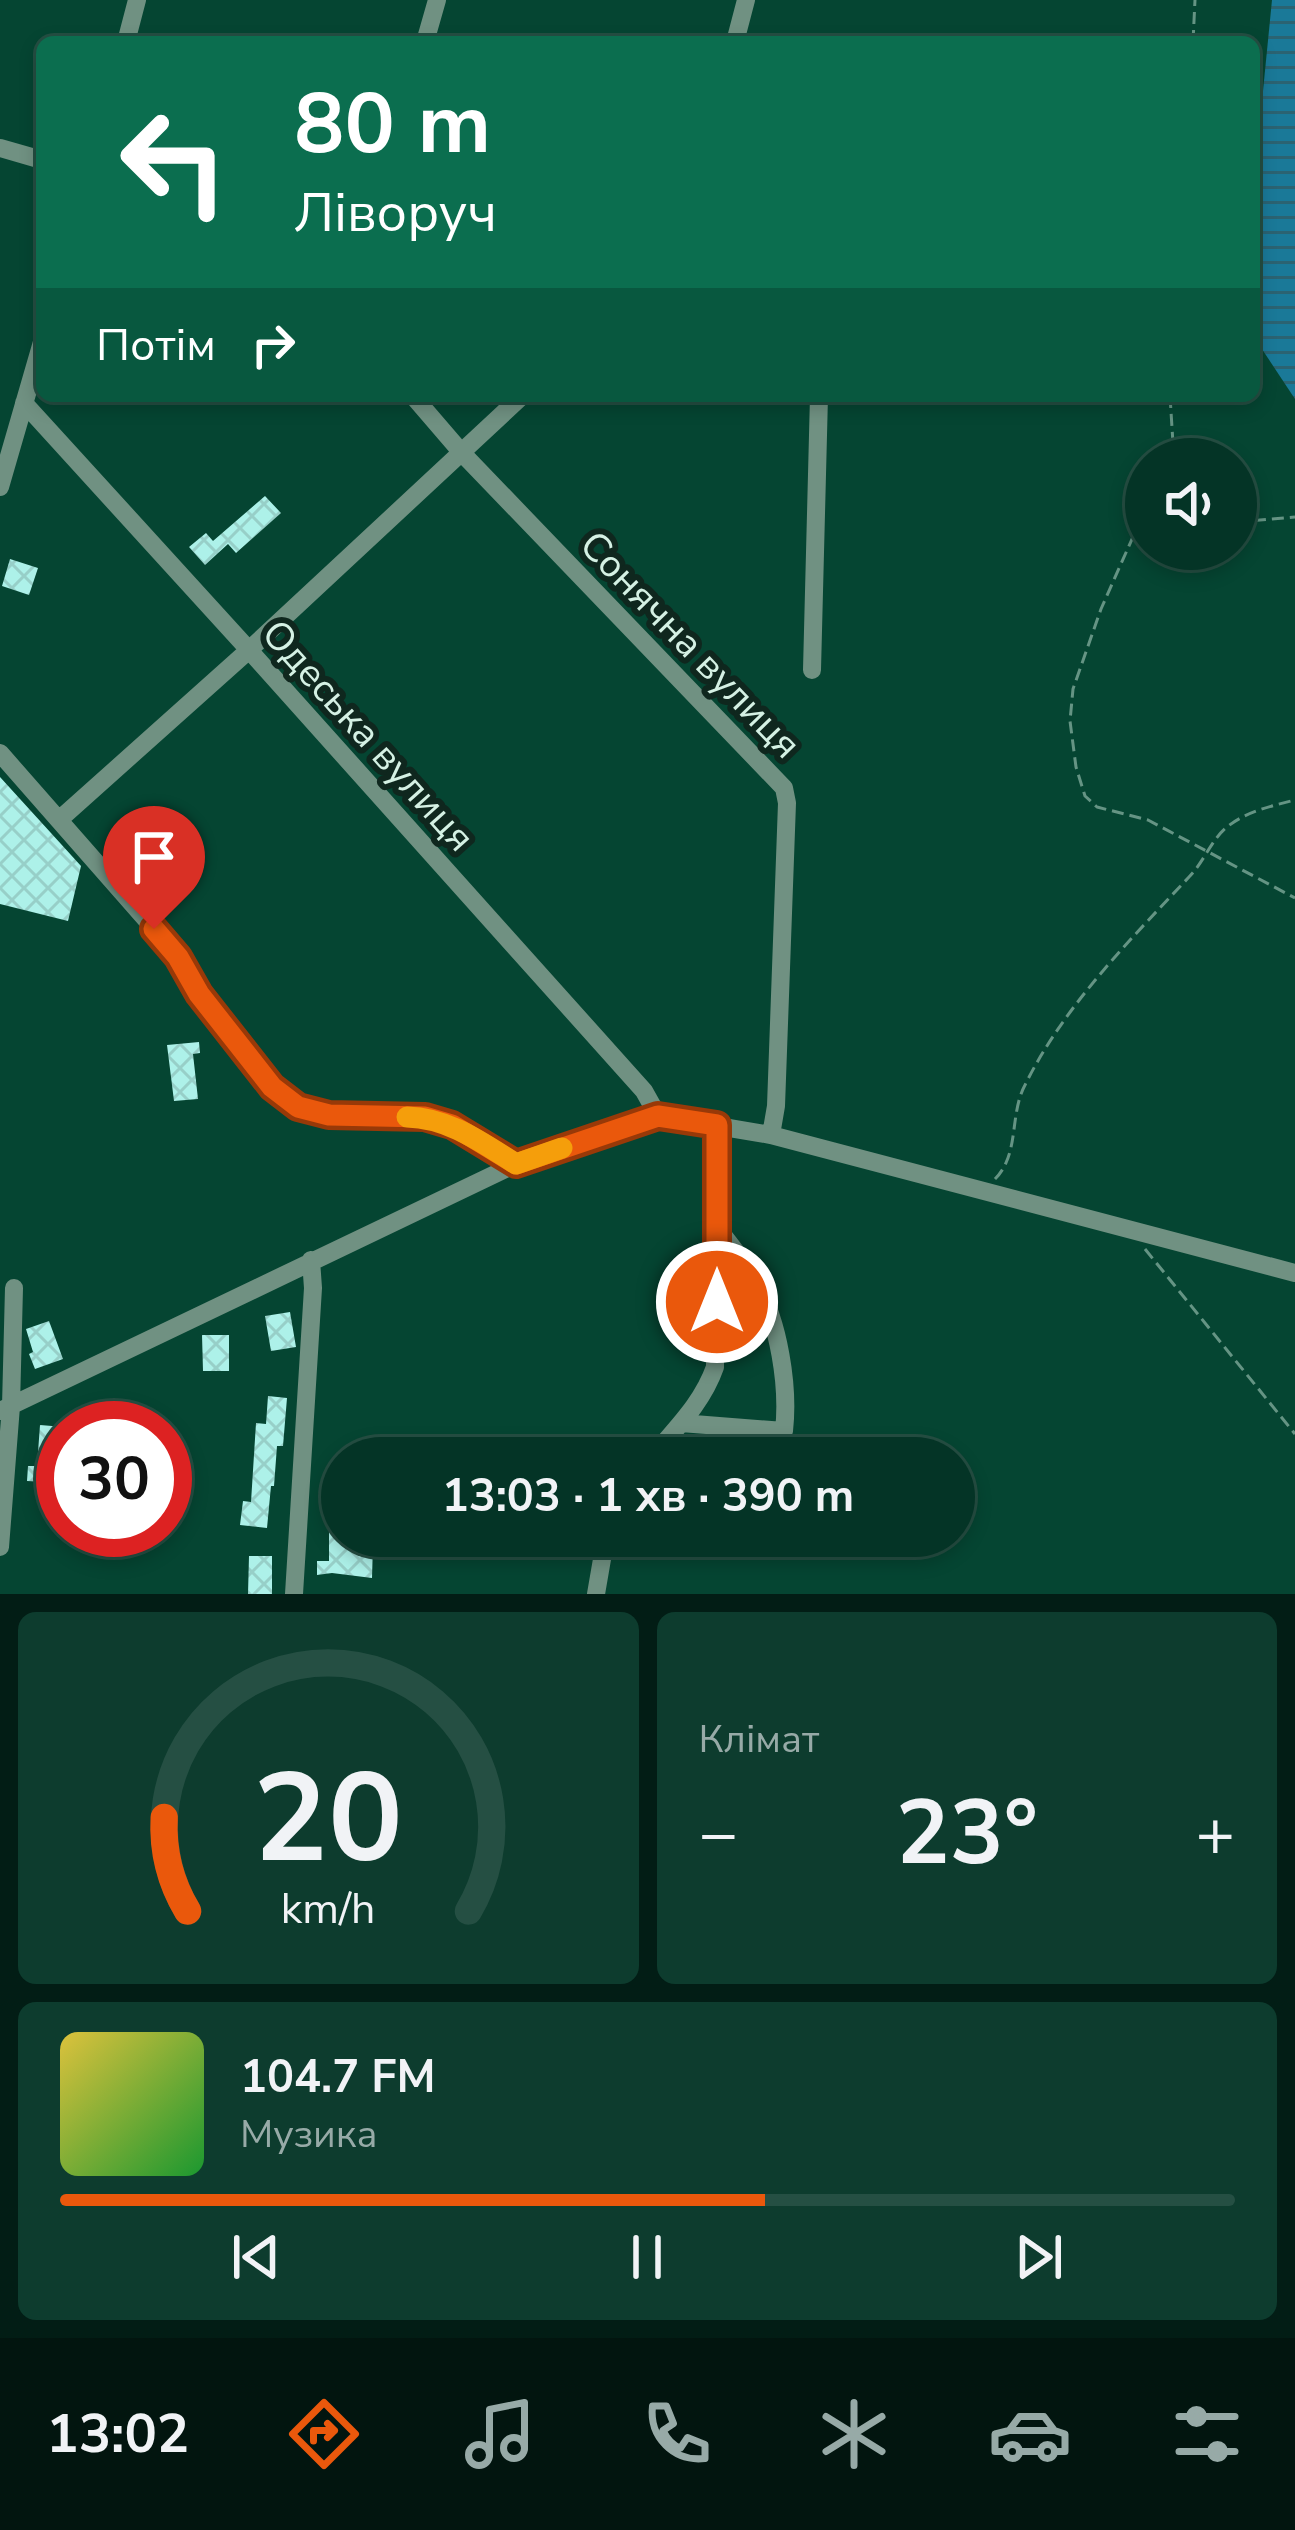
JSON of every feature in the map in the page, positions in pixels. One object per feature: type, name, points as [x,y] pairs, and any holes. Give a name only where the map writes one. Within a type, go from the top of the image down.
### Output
[{"type":"street","points":[[128,36],[137,0]]},
{"type":"street","points":[[427,36],[437,0]]},
{"type":"street","points":[[737,36],[746,0]]},
{"type":"street","points":[[0,148],[36,158]]},
{"type":"street","points":[[0,487],[36,363]]},
{"type":"street","name":"Сонячна вулиця","points":[[418,402],[784,788],[778,1059],[770,1135]]},
{"type":"street","points":[[60,819],[516,402]]},
{"type":"street","points":[[812,670],[819,402]]},
{"type":"street","name":"Одеська вулиця","points":[[24,404],[644,1091],[658,1116]]},
{"type":"street","points":[[0,753],[178,957],[199,994],[272,1087],[298,1107],[329,1115],[425,1117],[452,1125],[516,1164]]},
{"type":"street","points":[[5,1408],[516,1164],[658,1116],[770,1135],[1295,1273]]},
{"type":"street","points":[[669,1437],[707,1388],[715,1367],[717,1125]]},
{"type":"street","points":[[681,1423],[784,1432],[788,1402],[775,1333],[757,1283],[717,1227]]},
{"type":"street","points":[[294,1594],[311,1260]]},
{"type":"street","points":[[0,1547],[14,1288]]},
{"type":"street","points":[[596,1594],[602,1557]]},
{"type":"path","points":[[1193,36],[1195,0]]},
{"type":"path","points":[[1170,402],[1173,438]]},
{"type":"path","points":[[1257,521],[1295,517]]},
{"type":"path","points":[[1125,555],[1073,689],[1070,721],[1085,796],[1097,807],[1148,820],[1295,898]]},
{"type":"path","points":[[979,1190],[1005,1168],[1018,1098],[1053,1036],[1106,968],[1194,873],[1220,833],[1245,815],[1295,800]]},
{"type":"path","points":[[1129,1229],[1295,1434]]},
{"type":"water","points":[[1272,0],[1295,0],[1295,399],[1260,346],[1260,121]]},
{"type":"building","points":[[265,496],[281,513],[236,553],[228,544],[205,565],[189,547],[206,533],[213,541]]},
{"type":"building","points":[[10,559],[38,568],[29,595],[2,586]]},
{"type":"building","points":[[0,777],[81,866],[68,921],[0,904]]},
{"type":"building","points":[[199,1042],[200,1053],[193,1054],[198,1099],[174,1101],[167,1045]]},
{"type":"building","points":[[695,1275],[693,1313],[668,1315],[666,1277]]},
{"type":"building","points":[[290,1312],[296,1347],[271,1351],[265,1316]]},
{"type":"building","points":[[49,1321],[63,1359],[35,1369],[26,1329]]},
{"type":"building","points":[[202,1335],[229,1335],[229,1371],[203,1371]]},
{"type":"building","points":[[268,1396],[287,1398],[267,1528],[240,1525],[243,1501],[251,1502],[256,1423],[266,1424]]},
{"type":"building","points":[[28,1466],[36,1466],[36,1482],[27,1481]]},
{"type":"building","points":[[249,1556],[272,1556],[272,1594],[248,1594]]},
{"type":"building","points":[[329,1557],[373,1557],[372,1578],[317,1575],[317,1561],[329,1561]]},
{"type":"slow traffic","points":[[407,1117],[452,1125],[516,1164],[562,1148]]},
{"type":"route","points":[[154,929],[272,1087],[298,1107],[329,1115],[425,1117],[452,1125],[516,1164],[658,1116],[717,1125],[717,1302]]}]
